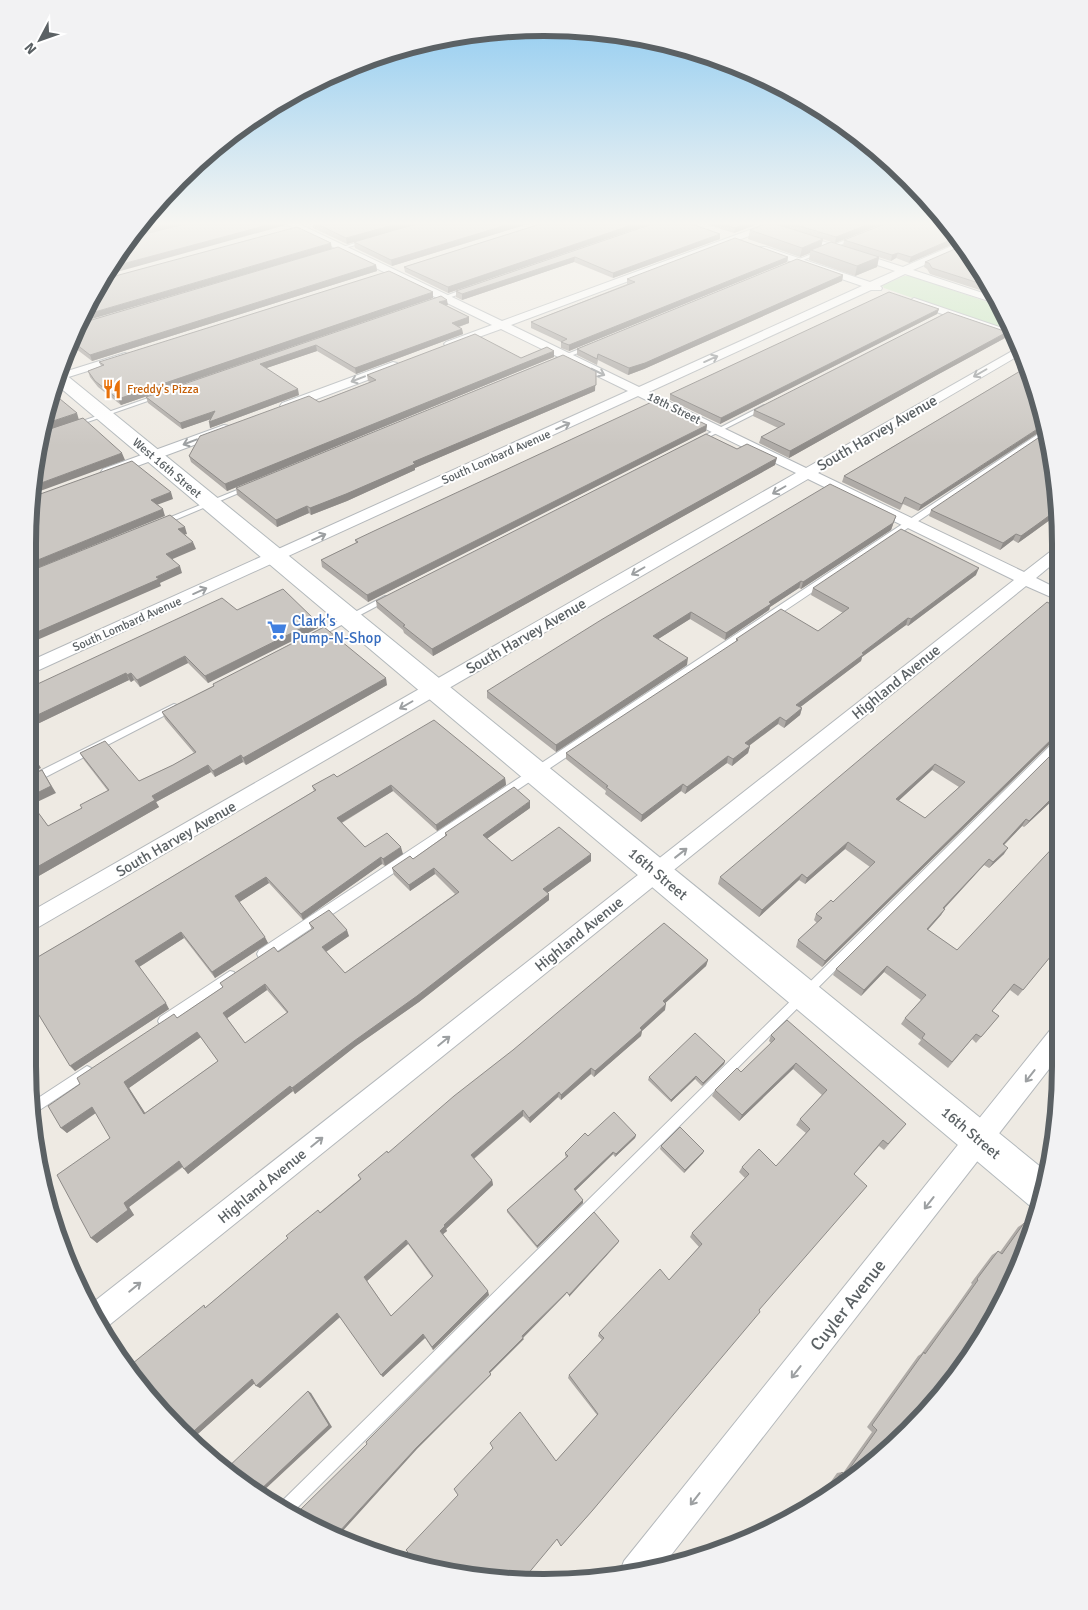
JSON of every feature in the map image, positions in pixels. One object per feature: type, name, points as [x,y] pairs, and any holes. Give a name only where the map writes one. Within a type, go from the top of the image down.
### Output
[{"type":"street","points":[[441,348],[579,296]]},
{"type":"street","name":"South Lombard Avenue","points":[[36,665],[848,296]]},
{"type":"street","points":[[982,296],[988,298]]},
{"type":"street","name":"18th Street","points":[[444,297],[1052,592]]},
{"type":"street","points":[[904,298],[1005,333]]},
{"type":"street","name":"South Harvey Avenue","points":[[36,919],[1014,353]]},
{"type":"street","points":[[65,376],[132,354]]},
{"type":"street","points":[[273,410],[404,362]]},
{"type":"street","name":"West 16th Street","points":[[63,381],[275,557]]},
{"type":"street","points":[[97,477],[236,424]]},
{"type":"street","name":"16th Street","points":[[275,557],[1036,1187]]},
{"type":"street","name":"Highland Avenue","points":[[101,1315],[1052,557]]},
{"type":"street","name":"Cuyler Avenue","points":[[643,1564],[1052,1048]]},
{"type":"lane","points":[[431,302],[444,297]]},
{"type":"lane","points":[[935,320],[948,313]]},
{"type":"lane","points":[[552,362],[595,344]]},
{"type":"lane","points":[[67,428],[168,392]]},
{"type":"lane","points":[[686,446],[775,402]]},
{"type":"lane","points":[[256,960],[1040,436]]},
{"type":"lane","points":[[154,526],[256,483]]},
{"type":"lane","points":[[310,638],[395,594]]},
{"type":"lane","points":[[36,776],[178,705]]},
{"type":"lane","points":[[289,1505],[1052,750]]},
{"type":"lane","points":[[156,1026],[239,971]]},
{"type":"lane","points":[[38,1105],[98,1065]]},
{"type":"green space","points":[[907,296],[970,296],[991,303],[1004,330]]},
{"type":"building","points":[[101,296],[149,296],[92,313]]},
{"type":"building","points":[[172,296],[277,296],[90,355],[77,345],[88,321]]},
{"type":"building","points":[[309,296],[421,296],[118,399],[95,381],[88,371],[104,365],[99,362]]},
{"type":"building","points":[[441,296],[447,300],[439,302],[469,317],[452,323],[462,329],[355,368],[316,345],[260,364],[298,389],[209,422],[215,411],[180,423],[146,397]]},
{"type":"building","points":[[598,296],[691,296],[569,345],[561,342],[567,339],[531,322]]},
{"type":"building","points":[[706,296],[795,296],[645,363],[629,368],[598,354],[597,359],[577,349]]},
{"type":"building","points":[[880,296],[901,296],[939,309],[721,418],[670,394]]},
{"type":"building","points":[[948,312],[1005,333],[790,451],[761,437],[785,424],[754,410]]},
{"type":"building","points":[[475,334],[521,358],[547,347],[554,351],[225,484],[189,456],[200,436],[309,396],[319,402],[376,380],[367,375]]},
{"type":"building","points":[[563,355],[596,371],[596,385],[413,462],[415,464],[346,494],[310,508],[307,506],[276,520],[236,488]]},
{"type":"building","points":[[1021,371],[1038,429],[921,505],[905,497],[902,504],[844,476]]},
{"type":"building","points":[[58,398],[77,413],[52,421]]},
{"type":"building","points":[[656,400],[707,425],[367,595],[321,560],[358,542],[355,540]]},
{"type":"building","points":[[83,418],[122,453],[40,483],[50,429]]},
{"type":"building","points":[[706,434],[737,449],[747,444],[777,458],[432,649],[376,601]]},
{"type":"building","points":[[1040,437],[1051,514],[1021,536],[1016,534],[1003,543],[931,510]]},
{"type":"building","points":[[132,461],[171,492],[151,500],[163,509],[36,561],[39,494]]},
{"type":"building","points":[[830,484],[896,516],[893,523],[769,602],[771,604],[726,633],[691,612],[653,636],[688,658],[556,745],[487,691],[601,620]]},
{"type":"building","points":[[170,515],[185,527],[178,529],[193,542],[166,554],[180,566],[156,577],[159,579],[36,633],[36,569]]},
{"type":"building","points":[[901,529],[979,568],[911,619],[908,618],[796,705],[802,708],[786,721],[780,717],[745,743],[750,746],[733,759],[728,756],[687,787],[683,784],[642,815],[566,753],[738,640],[736,639],[781,609],[818,631],[849,608],[813,588]]},
{"type":"building","points":[[283,589],[316,621],[205,676],[185,656],[137,680],[131,673],[127,675],[126,673],[36,716],[36,685],[222,598],[237,610]]},
{"type":"building","points":[[1047,602],[1052,605],[1052,739],[825,961],[798,940],[822,918],[816,914],[831,900],[833,902],[875,862],[848,842],[807,878],[802,874],[762,910],[720,877]],"holes":[[[935,764],[965,782],[925,818],[896,799]]]},
{"type":"building","points":[[324,627],[386,678],[243,758],[241,755],[213,771],[208,765],[152,796],[155,800],[36,868],[36,810],[48,826],[82,808],[80,805],[109,790],[80,753],[105,741],[139,781],[173,765],[196,752],[162,712],[214,686],[213,684]]},
{"type":"building","points":[[434,720],[505,778],[436,825],[391,785],[337,818],[365,847],[387,833],[401,847],[383,859],[381,857],[301,914],[266,877],[235,896],[265,937],[212,972],[181,932],[135,961],[166,1003],[70,1066],[36,1010],[36,958],[316,790],[312,786],[334,774],[337,777]]},
{"type":"building","points":[[1052,754],[1052,798],[1029,821],[1026,819],[1003,844],[1008,848],[993,862],[989,859],[943,908],[945,909],[927,929],[957,950],[1052,849],[1052,955],[1023,990],[1014,984],[992,1011],[999,1016],[981,1037],[976,1034],[952,1062],[922,1038],[925,1034],[905,1018],[926,995],[887,966],[864,990],[836,969]]},
{"type":"building","points":[[42,770],[51,786],[36,794],[36,773]]},
{"type":"building","points":[[514,787],[530,801],[483,835],[512,861],[559,827],[591,854],[543,889],[549,894],[417,996],[292,1088],[290,1086],[184,1169],[179,1161],[124,1203],[128,1210],[91,1238],[57,1175],[110,1138],[92,1107],[61,1128],[48,1106],[80,1084],[77,1078],[174,1014],[177,1018],[223,987],[220,983],[274,947],[278,952],[314,928],[309,923],[329,910],[347,930],[322,947],[345,973],[459,892],[434,868],[409,885],[392,868],[410,856],[413,859],[447,835],[445,833]],"holes":[[[265,984],[288,1012],[245,1043],[223,1013]],[[197,1032],[218,1061],[144,1114],[124,1082]]]},
{"type":"building","points":[[664,923],[708,960],[663,1001],[666,1004],[640,1028],[642,1030],[595,1071],[591,1068],[561,1095],[559,1092],[529,1118],[523,1110],[471,1155],[492,1180],[440,1231],[488,1291],[432,1347],[423,1334],[381,1375],[337,1313],[256,1386],[252,1379],[193,1432],[162,1401],[133,1363],[204,1305],[205,1308],[318,1210],[320,1213],[361,1179],[358,1175],[387,1151],[388,1153],[454,1096],[513,1050]],"holes":[[[406,1240],[433,1276],[391,1316],[364,1277]]]},
{"type":"building","points":[[787,1020],[906,1124],[888,1144],[883,1140],[854,1174],[867,1186],[759,1310],[760,1312],[592,1511],[561,1546],[557,1539],[528,1574],[445,1564],[406,1554],[408,1552],[406,1550],[458,1495],[454,1489],[493,1448],[490,1443],[520,1412],[556,1461],[598,1414],[569,1375],[604,1338],[599,1333],[660,1269],[669,1280],[702,1244],[692,1233],[749,1174],[742,1167],[759,1149],[776,1166],[810,1129],[800,1119],[827,1090],[796,1063],[742,1115],[715,1090],[737,1068],[741,1072],[775,1039],[771,1035]]},
{"type":"building","points":[[695,1033],[725,1061],[703,1083],[696,1076],[671,1100],[649,1077]]},
{"type":"building","points":[[614,1112],[636,1135],[616,1154],[613,1152],[574,1189],[583,1200],[537,1246],[507,1210],[568,1156],[565,1153],[585,1133],[588,1136]]},
{"type":"building","points":[[680,1127],[704,1151],[685,1170],[661,1146]]},
{"type":"building","points":[[594,1212],[619,1241],[569,1295],[567,1292],[522,1336],[523,1338],[489,1372],[491,1374],[416,1448],[340,1531],[299,1511],[367,1444],[366,1442]]},
{"type":"building","points":[[1024,1223],[1026,1225],[1025,1229],[999,1291],[984,1320],[947,1375],[903,1425],[879,1448],[846,1474],[877,1430],[872,1425],[998,1251],[1002,1254]]},
{"type":"building","points":[[308,1391],[329,1425],[262,1488],[230,1465]]},
{"type":"building","points":[[842,1472],[845,1475],[834,1482]]},
{"type":"place","name":"Freddy's Pizza","points":[[112,389]]},
{"type":"place","name":"Clark's Pump-N-Shop","points":[[277,630]]}]
